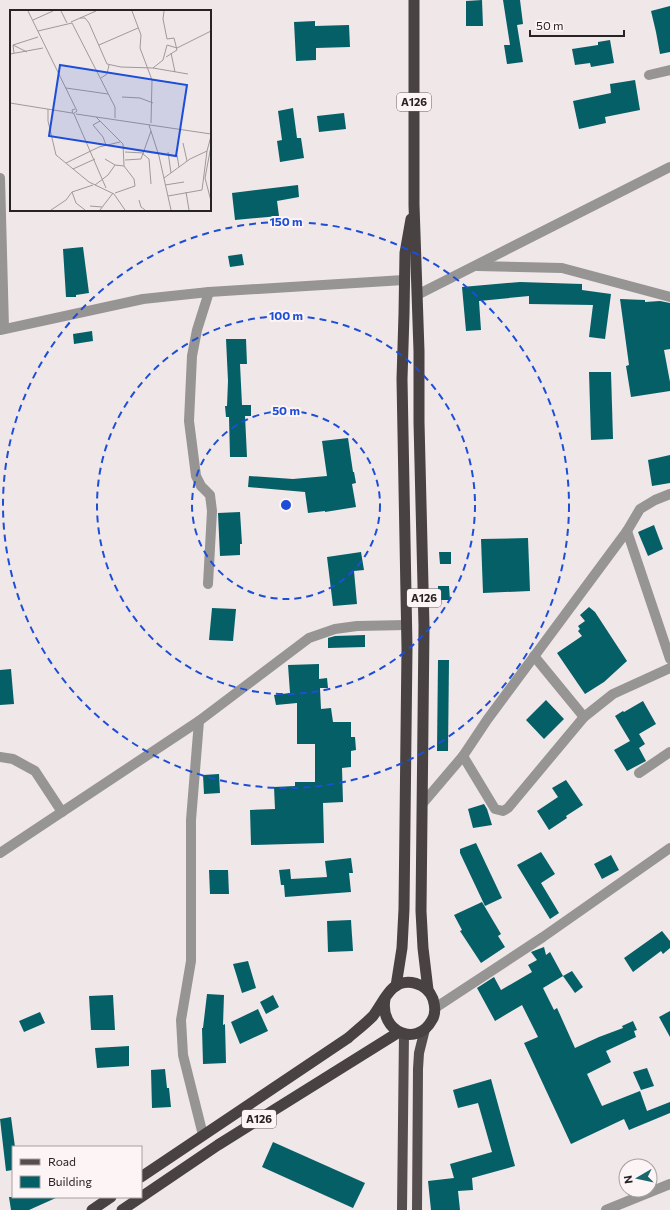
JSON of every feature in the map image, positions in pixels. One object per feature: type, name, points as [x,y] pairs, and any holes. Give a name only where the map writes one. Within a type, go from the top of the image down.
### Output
[{"type":"highway","name":"A126","points":[[414,0],[414,205],[424,619],[421,911],[423,948],[428,990],[435,1008]]},
{"type":"highway","name":"A126","points":[[142,1176],[271,1088],[341,1043],[372,1016],[388,993],[396,986],[402,948],[404,909],[407,705],[407,625],[402,386],[404,280],[406,242],[414,205]]},
{"type":"highway","points":[[396,986],[413,983],[418,984],[428,990]]},
{"type":"highway","points":[[385,999],[384,1014],[392,1027],[401,1032]]},
{"type":"highway","points":[[425,1029],[433,1020],[435,1008]]},
{"type":"highway","name":"A126","points":[[142,1197],[225,1141],[401,1032],[412,1034],[425,1029]]},
{"type":"highway","points":[[92,1210],[110,1198]]},
{"type":"highway","name":"A126","points":[[122,1210],[140,1198]]},
{"type":"main road","points":[[416,1210],[418,1069],[425,1029]]},
{"type":"main road","points":[[401,1032],[402,1210]]},
{"type":"street","points":[[649,75],[670,70]]},
{"type":"street","points":[[417,295],[670,166]]},
{"type":"street","points":[[0,178],[2,329],[143,299],[209,292],[404,280]]},
{"type":"street","points":[[475,266],[562,268],[670,297]]},
{"type":"street","points":[[208,584],[212,511],[210,495],[201,486],[196,476],[189,421],[192,356],[197,330],[209,292]]},
{"type":"street","points":[[423,803],[463,756],[487,720],[626,531],[640,509],[654,500],[670,494]]},
{"type":"street","points":[[626,531],[670,659]]},
{"type":"street","points":[[0,853],[199,721],[309,638],[335,629],[357,626],[407,625]]},
{"type":"street","points":[[534,656],[584,717]]},
{"type":"street","points":[[463,756],[495,808],[503,811],[508,808],[584,717],[612,694],[670,668]]},
{"type":"street","points":[[199,721],[191,820],[191,961],[181,1020],[183,1055],[203,1135]]},
{"type":"street","points":[[639,773],[670,752]]},
{"type":"street","points":[[0,756],[13,759],[35,771],[62,812]]},
{"type":"street","points":[[435,1008],[542,937],[670,848]]},
{"type":"street","points":[[606,1210],[670,1184]]},
{"type":"building","points":[[482,0],[483,26],[466,26],[466,1]]},
{"type":"building","points":[[503,0],[520,0],[523,24],[517,25],[523,62],[507,64],[504,45],[510,45]]},
{"type":"building","points":[[670,6],[670,52],[660,54],[651,11]]},
{"type":"building","points":[[315,21],[315,26],[349,25],[350,47],[316,48],[316,60],[296,61],[294,22]]},
{"type":"building","points":[[610,40],[614,63],[591,67],[590,63],[575,65],[572,49],[598,45],[598,42]]},
{"type":"building","points":[[635,80],[640,110],[605,117],[606,123],[579,129],[573,101],[611,93],[610,84]]},
{"type":"building","points":[[293,108],[297,138],[301,138],[304,158],[280,162],[277,141],[282,140],[278,111]]},
{"type":"building","points":[[344,113],[346,129],[319,132],[317,116]]},
{"type":"building","points":[[298,185],[299,197],[277,201],[279,216],[235,220],[232,193]]},
{"type":"building","points":[[83,247],[89,293],[76,295],[76,297],[66,297],[63,249]]},
{"type":"building","points":[[242,254],[244,265],[230,267],[228,256]]},
{"type":"building","points":[[520,282],[582,284],[582,290],[611,294],[605,339],[589,337],[593,305],[529,304],[529,296],[479,301],[481,330],[466,331],[462,287]]},
{"type":"building","points":[[620,299],[670,303],[670,349],[664,350],[670,382],[670,391],[631,397],[626,366],[629,365]]},
{"type":"building","points":[[92,331],[93,341],[74,344],[73,334]]},
{"type":"building","points":[[226,339],[246,339],[247,364],[240,364],[242,405],[251,405],[251,416],[245,416],[247,457],[230,457],[229,417],[226,417],[225,406],[227,406],[228,381]]},
{"type":"building","points":[[589,372],[611,372],[613,439],[591,440]]},
{"type":"building","points":[[348,438],[356,483],[352,484],[356,507],[308,513],[305,492],[248,487],[249,476],[293,479],[327,476],[322,441]]},
{"type":"building","points":[[670,455],[670,483],[652,486],[648,460]]},
{"type":"building","points":[[240,512],[242,544],[240,544],[240,555],[220,556],[218,513]]},
{"type":"building","points":[[654,525],[663,549],[648,556],[638,532]]},
{"type":"building","points":[[528,538],[530,591],[483,593],[481,539]]},
{"type":"building","points":[[361,552],[364,570],[354,571],[357,604],[333,606],[327,557]]},
{"type":"building","points":[[439,552],[451,552],[451,564],[440,564]]},
{"type":"building","points":[[438,586],[449,586],[450,600],[438,600]]},
{"type":"building","points":[[589,607],[595,612],[627,661],[604,682],[585,694],[557,653],[582,636],[578,631],[580,629],[578,626],[585,621],[580,615]]},
{"type":"building","points":[[212,608],[236,609],[233,641],[209,640]]},
{"type":"building","points":[[365,635],[365,647],[328,648],[328,638],[335,636]]},
{"type":"building","points":[[438,660],[449,660],[448,751],[437,751]]},
{"type":"building","points":[[319,664],[319,679],[327,678],[328,688],[320,688],[321,709],[331,708],[333,722],[351,722],[351,737],[355,737],[356,750],[351,751],[351,767],[342,768],[343,802],[323,803],[324,843],[251,845],[250,810],[275,809],[274,787],[295,786],[295,782],[315,782],[315,744],[297,744],[297,703],[276,705],[274,695],[290,693],[288,665]]},
{"type":"building","points":[[11,669],[14,704],[0,705],[0,670]]},
{"type":"building","points":[[546,700],[564,719],[544,739],[526,720]]},
{"type":"building","points":[[643,701],[656,724],[639,734],[645,744],[639,748],[646,761],[627,771],[614,750],[630,741],[615,716]]},
{"type":"building","points":[[219,774],[220,793],[204,794],[203,775]]},
{"type":"building","points":[[566,780],[583,805],[566,816],[567,818],[549,830],[537,811],[558,797],[552,788]]},
{"type":"building","points":[[484,804],[492,825],[473,828],[468,809]]},
{"type":"building","points":[[476,843],[502,898],[485,906],[460,853],[460,849]]},
{"type":"building","points":[[541,852],[555,874],[541,883],[559,913],[550,919],[517,865]]},
{"type":"building","points":[[611,855],[619,870],[602,879],[594,864]]},
{"type":"building","points":[[351,858],[353,873],[349,873],[351,892],[285,897],[284,885],[281,885],[279,870],[290,869],[291,879],[327,877],[325,861]]},
{"type":"building","points":[[209,870],[228,870],[229,894],[210,894]]},
{"type":"building","points":[[482,902],[501,934],[498,936],[505,947],[481,963],[460,931],[462,930],[454,915]]},
{"type":"building","points":[[351,920],[353,951],[328,952],[327,921]]},
{"type":"building","points":[[662,931],[670,941],[670,948],[663,954],[661,951],[633,972],[624,958]]},
{"type":"building","points":[[544,947],[546,955],[550,952],[563,976],[543,988],[554,1010],[557,1008],[575,1048],[623,1028],[622,1026],[633,1021],[637,1030],[634,1031],[636,1037],[606,1051],[611,1062],[587,1074],[602,1106],[640,1091],[647,1111],[670,1102],[670,1113],[629,1130],[624,1119],[571,1144],[524,1043],[538,1037],[522,1005],[495,1021],[477,988],[494,977],[501,990],[532,972],[528,965],[537,960],[531,952]]},
{"type":"building","points":[[248,961],[256,988],[242,993],[233,964]]},
{"type":"building","points":[[572,971],[583,987],[575,993],[563,976]]},
{"type":"building","points":[[207,994],[224,995],[223,1025],[225,1024],[226,1063],[203,1064],[202,1028]]},
{"type":"building","points":[[113,995],[115,1030],[91,1030],[89,996]]},
{"type":"building","points":[[273,995],[279,1007],[266,1014],[260,1002]]},
{"type":"building","points":[[258,1009],[268,1031],[240,1044],[231,1022]]},
{"type":"building","points":[[670,1011],[670,1037],[659,1017]]},
{"type":"building","points":[[40,1012],[45,1023],[24,1032],[19,1021]]},
{"type":"building","points":[[129,1046],[129,1066],[97,1068],[95,1048]]},
{"type":"building","points":[[647,1068],[654,1086],[641,1090],[633,1072]]},
{"type":"building","points":[[165,1069],[171,1107],[152,1108],[151,1070]]},
{"type":"building","points":[[491,1079],[515,1166],[472,1178],[473,1190],[458,1191],[460,1210],[431,1210],[428,1181],[454,1178],[450,1164],[492,1152],[478,1103],[458,1108],[453,1090]]},
{"type":"building","points":[[11,1117],[15,1146],[12,1146],[12,1170],[6,1171],[0,1119]]},
{"type":"building","points":[[273,1142],[365,1183],[353,1208],[262,1167]]},
{"type":"building","points":[[9,1197],[56,1198],[29,1210],[11,1210]]}]
